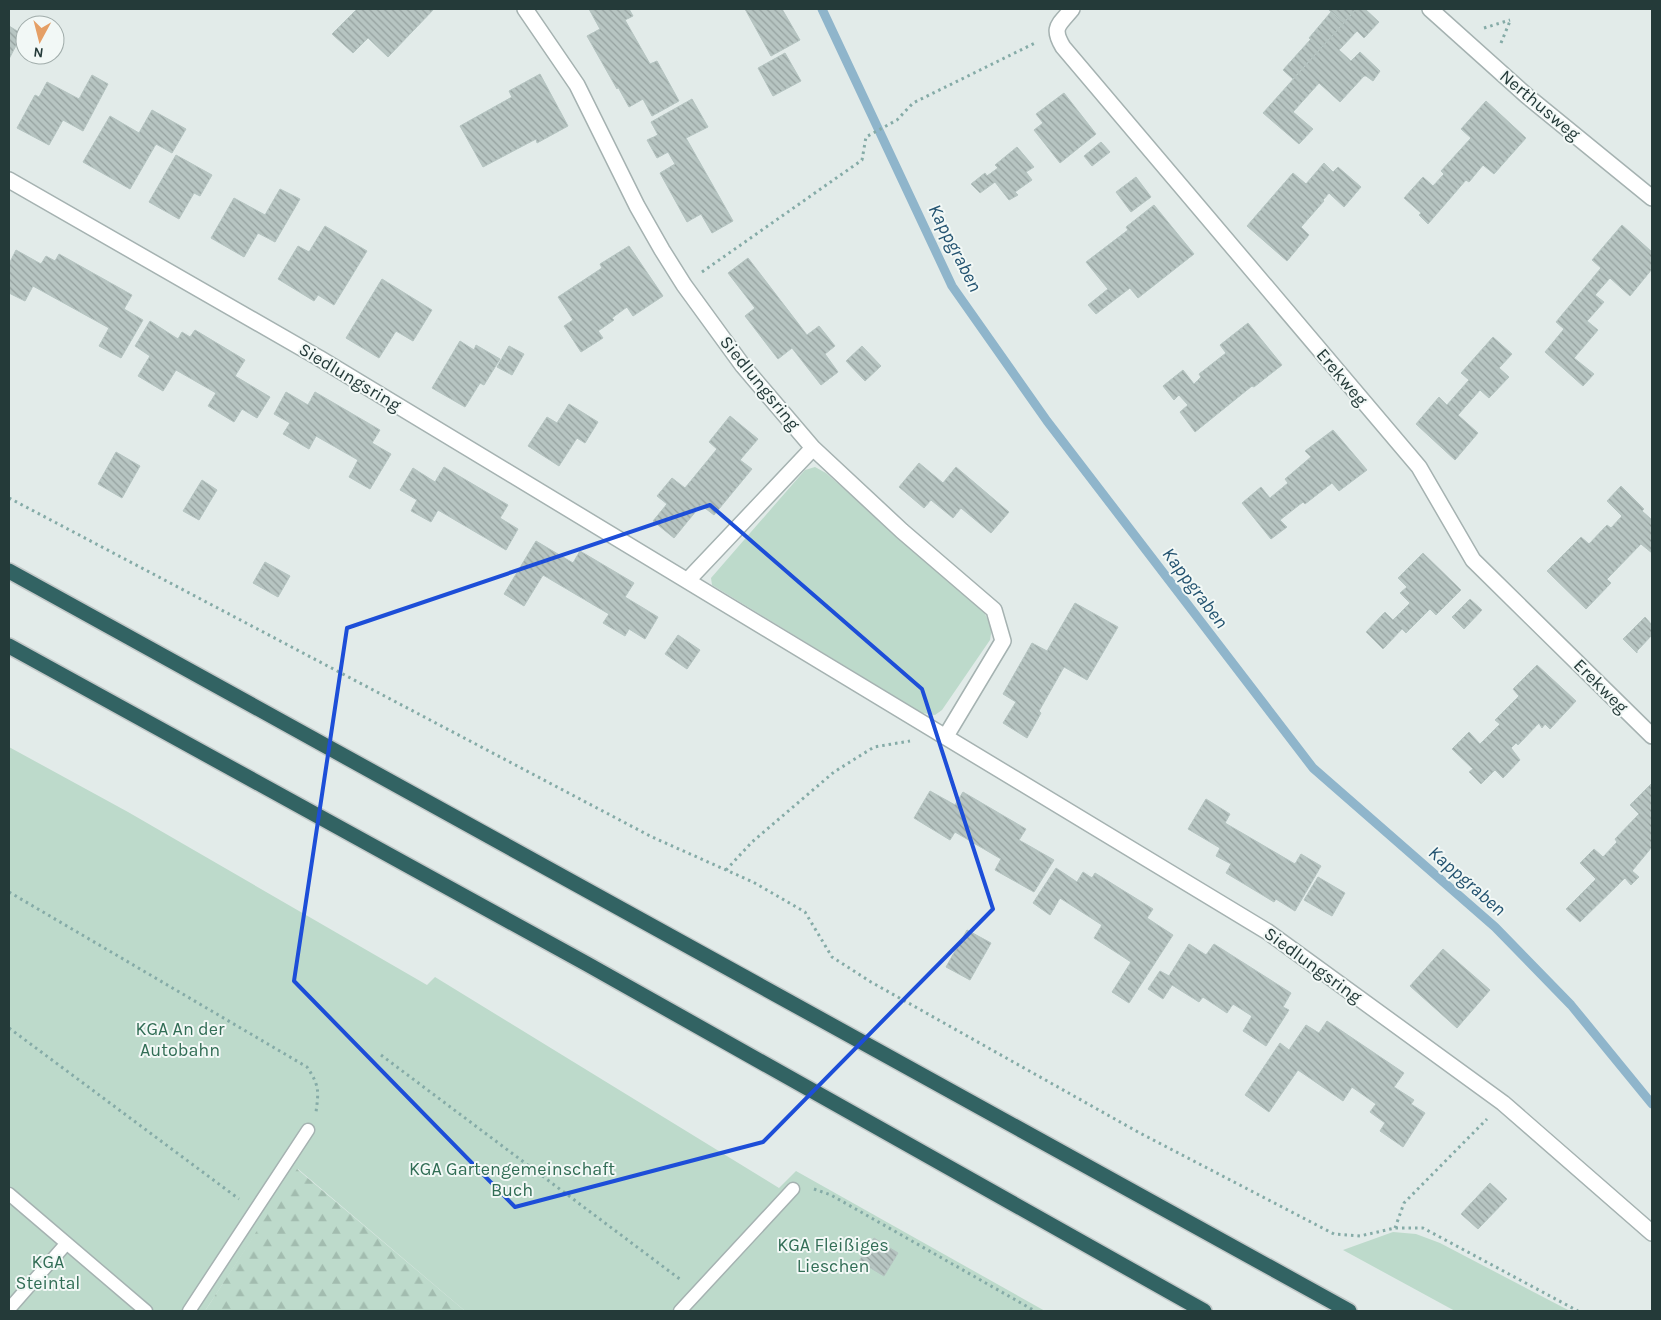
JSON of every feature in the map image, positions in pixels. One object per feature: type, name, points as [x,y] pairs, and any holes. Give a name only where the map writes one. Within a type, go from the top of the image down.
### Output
[{"type":"highway","points":[[9,571],[1349,1311]]},
{"type":"highway","points":[[9,646],[587,964],[1204,1311]]},
{"type":"street","name":"Siedlungsring","points":[[525,9],[576,85],[637,206],[662,250],[684,285],[743,366],[813,448],[902,531],[994,610],[1003,641],[946,736]]},
{"type":"street","points":[[1057,36],[1058,26],[1072,9]]},
{"type":"street","name":"Nerthusweg","points":[[1430,9],[1527,96],[1652,198]]},
{"type":"street","name":"Erekweg","points":[[1057,36],[1074,61],[1419,467],[1473,560],[1652,736]]},
{"type":"street","name":"Siedlungsring","points":[[9,180],[319,358],[1268,932],[1503,1103],[1652,1233]]},
{"type":"street","name":"Siedlungsring","points":[[688,580],[813,448]]},
{"type":"lane","points":[[189,1311],[308,1130]]},
{"type":"lane","points":[[680,1311],[793,1189]]},
{"type":"lane","points":[[9,1194],[146,1311]]},
{"type":"lane","points":[[9,1308],[66,1244]]},
{"type":"path","points":[[684,285],[862,160],[866,137],[892,122],[913,103],[1044,39],[1057,36]]},
{"type":"path","points":[[9,498],[652,837],[753,882],[806,912],[832,957],[871,982],[1138,1132],[1334,1234],[1360,1236],[1396,1228],[1423,1228],[1578,1311]]},
{"type":"path","points":[[726,870],[752,842],[834,772],[874,746],[946,736]]},
{"type":"path","points":[[9,892],[307,1067],[317,1082],[318,1096],[316,1112],[308,1130]]},
{"type":"path","points":[[9,1028],[255,1212]]},
{"type":"path","points":[[381,1055],[686,1285]]},
{"type":"path","points":[[1396,1228],[1404,1203],[1503,1103]]},
{"type":"path","points":[[793,1189],[807,1187],[831,1195],[1035,1311]]},
{"type":"highlighted area","points":[[710,505],[922,689],[993,909],[763,1142],[515,1207],[294,981],[347,628]]},
{"type":"green space","points":[[815,467],[826,473],[984,612],[992,628],[990,640],[942,710],[935,715],[922,713],[712,585],[711,578],[805,470]]},
{"type":"green space","points":[[9,747],[128,812],[427,985],[435,977],[779,1188],[796,1171],[1045,1311],[465,1311],[298,1169],[205,1311],[9,1311]]},
{"type":"green space","points":[[297,1169],[465,1311],[205,1311]]},
{"type":"green space","points":[[1393,1232],[1416,1234],[1440,1243],[1570,1311],[1455,1311],[1343,1250]]},
{"type":"building","points":[[357,9],[434,9],[388,57],[368,38],[353,53],[332,34]]},
{"type":"building","points":[[589,9],[629,9],[633,16],[625,20],[650,64],[657,61],[679,101],[652,116],[643,99],[629,107],[587,36],[600,29]]},
{"type":"building","points":[[745,9],[782,9],[800,40],[771,56]]},
{"type":"building","points":[[1328,9],[1356,9],[1344,23]]},
{"type":"building","points":[[1356,9],[1365,9],[1379,22],[1364,38],[1357,31],[1339,50],[1351,61],[1360,52],[1380,71],[1373,81],[1364,76],[1340,102],[1319,83],[1293,112],[1313,129],[1299,144],[1263,113]]},
{"type":"building","points":[[1331,12],[1344,23],[1321,48],[1309,38]]},
{"type":"building","points":[[9,26],[15,30],[15,47],[9,59]]},
{"type":"building","points":[[1311,39],[1321,48],[1293,79],[1283,70]]},
{"type":"building","points":[[785,53],[801,81],[773,96],[758,68]]},
{"type":"building","points":[[540,74],[568,126],[537,143],[536,139],[483,167],[460,126],[512,97],[509,91]]},
{"type":"building","points":[[92,75],[108,84],[83,131],[63,120],[49,145],[17,128],[35,95],[39,97],[47,82],[79,99]]},
{"type":"building","points":[[1064,93],[1096,134],[1060,163],[1034,130],[1043,123],[1036,114]]},
{"type":"building","points":[[692,99],[708,127],[686,138],[733,221],[712,233],[701,214],[687,222],[660,173],[675,164],[668,152],[657,158],[647,140],[658,135],[651,122]]},
{"type":"building","points":[[1486,101],[1526,138],[1494,174],[1483,165],[1469,182],[1466,180],[1428,224],[1419,215],[1421,213],[1404,198],[1423,177],[1433,186],[1444,174],[1441,171],[1471,138],[1461,129]]},
{"type":"building","points":[[152,110],[186,129],[172,153],[156,144],[130,189],[83,162],[110,116],[139,133]]},
{"type":"building","points":[[1101,142],[1110,152],[1092,166],[1084,156]]},
{"type":"building","points":[[1017,147],[1034,167],[1026,172],[1032,180],[1015,192],[1018,195],[1009,200],[995,182],[980,193],[971,184],[985,173],[987,176],[998,168],[995,165]]},
{"type":"building","points":[[176,155],[212,175],[200,196],[194,193],[179,219],[149,202]]},
{"type":"building","points":[[1324,163],[1333,172],[1338,167],[1361,187],[1344,207],[1329,193],[1301,227],[1309,235],[1287,261],[1247,226],[1293,173],[1306,184]]},
{"type":"building","points":[[1136,177],[1151,197],[1131,212],[1116,192]]},
{"type":"building","points":[[280,189],[300,199],[275,242],[258,233],[244,257],[211,238],[234,198],[265,215]]},
{"type":"building","points":[[1154,205],[1194,254],[1138,298],[1130,288],[1096,314],[1088,305],[1108,289],[1086,262],[1128,230],[1126,227]]},
{"type":"building","points":[[1622,225],[1652,252],[1652,269],[1630,296],[1610,278],[1595,295],[1604,302],[1587,321],[1598,330],[1574,358],[1594,374],[1583,386],[1545,352],[1564,329],[1556,322],[1601,268],[1592,260]]},
{"type":"building","points":[[325,226],[367,251],[334,305],[318,295],[314,301],[278,279],[298,246],[309,252]]},
{"type":"building","points":[[629,246],[663,296],[633,316],[627,307],[612,318],[614,320],[598,331],[603,338],[581,352],[564,326],[573,320],[558,297],[602,268],[600,264]]},
{"type":"building","points":[[16,250],[41,264],[46,256],[55,261],[59,254],[132,295],[124,309],[143,320],[121,358],[99,346],[109,328],[33,286],[25,301],[9,293],[9,264]]},
{"type":"building","points":[[748,258],[807,335],[819,326],[835,346],[825,354],[838,372],[821,385],[792,348],[778,359],[745,316],[755,308],[728,273]]},
{"type":"building","points":[[382,279],[432,310],[413,341],[396,331],[379,358],[346,338]]},
{"type":"building","points":[[150,321],[178,339],[182,332],[190,337],[195,330],[245,360],[235,376],[270,397],[257,418],[242,409],[234,422],[208,406],[216,393],[176,370],[163,391],[138,376],[150,356],[135,346]]},
{"type":"building","points":[[1248,323],[1282,365],[1254,387],[1252,386],[1195,432],[1180,412],[1188,405],[1179,395],[1174,400],[1163,386],[1183,370],[1194,384],[1201,377],[1199,374],[1226,353],[1220,345]]},
{"type":"building","points":[[1493,337],[1512,354],[1499,368],[1509,377],[1489,398],[1480,390],[1458,415],[1478,433],[1455,460],[1416,424],[1439,397],[1447,405],[1469,380],[1461,373]]},
{"type":"building","points":[[460,341],[474,350],[476,345],[500,359],[484,385],[480,383],[465,407],[432,388]]},
{"type":"building","points":[[509,346],[524,354],[512,375],[497,367]]},
{"type":"building","points":[[862,346],[881,366],[865,381],[846,361]]},
{"type":"building","points":[[286,392],[308,405],[315,392],[380,430],[372,443],[391,454],[370,489],[349,477],[358,460],[316,436],[309,449],[283,434],[290,423],[274,414]]},
{"type":"building","points":[[569,404],[598,422],[585,443],[577,438],[559,466],[528,446],[547,417],[557,423]]},
{"type":"building","points":[[730,416],[758,439],[740,460],[752,469],[714,515],[701,505],[674,538],[653,521],[667,504],[657,496],[672,478],[685,488],[717,449],[709,442]]},
{"type":"building","points":[[1333,430],[1367,470],[1339,491],[1332,483],[1305,504],[1303,502],[1280,520],[1287,527],[1271,539],[1242,503],[1261,487],[1270,498],[1288,483],[1285,479],[1311,457],[1305,451]]},
{"type":"building","points":[[116,452],[140,466],[122,498],[98,484]]},
{"type":"building","points":[[919,463],[943,483],[956,467],[1009,512],[991,533],[961,508],[953,518],[931,500],[924,508],[899,487]]},
{"type":"building","points":[[444,467],[508,505],[500,518],[518,529],[506,550],[438,510],[431,522],[411,511],[417,500],[400,490],[413,468],[435,482]]},
{"type":"building","points":[[202,480],[217,490],[199,520],[183,511]]},
{"type":"building","points":[[1621,486],[1652,520],[1652,553],[1641,544],[1607,579],[1611,583],[1586,609],[1547,571],[1581,537],[1589,544],[1607,525],[1611,528],[1622,516],[1607,501]]},
{"type":"building","points":[[536,541],[573,563],[580,551],[634,583],[625,597],[658,617],[645,639],[629,629],[625,636],[603,623],[609,614],[543,575],[524,606],[504,594]]},
{"type":"building","points":[[1423,553],[1461,590],[1436,615],[1430,609],[1406,633],[1402,629],[1383,649],[1366,632],[1385,612],[1393,620],[1410,603],[1400,593],[1407,587],[1398,578]]},
{"type":"building","points":[[265,562],[290,576],[278,597],[253,583]]},
{"type":"building","points":[[1470,599],[1482,610],[1464,629],[1452,617]]},
{"type":"building","points":[[1075,603],[1118,627],[1087,680],[1064,667],[1039,711],[1041,713],[1027,738],[1003,723],[1016,702],[1003,694],[1032,643],[1047,651]]},
{"type":"building","points":[[1645,617],[1652,625],[1652,635],[1637,653],[1623,639]]},
{"type":"building","points":[[678,635],[700,650],[687,669],[665,654]]},
{"type":"building","points":[[1537,665],[1576,701],[1550,729],[1545,724],[1542,728],[1539,723],[1518,745],[1516,743],[1511,748],[1520,760],[1503,778],[1495,770],[1481,784],[1469,772],[1473,769],[1452,749],[1469,732],[1480,744],[1500,724],[1495,720],[1519,696],[1513,689]]},
{"type":"building","points":[[1652,783],[1652,847],[1632,871],[1639,877],[1631,885],[1625,878],[1580,922],[1566,909],[1596,879],[1580,863],[1594,849],[1603,857],[1617,842],[1615,839],[1639,814],[1630,805]]},
{"type":"building","points":[[930,791],[955,805],[963,792],[1026,829],[1019,840],[1054,860],[1034,892],[995,870],[1001,859],[955,832],[950,840],[914,818]]},
{"type":"building","points":[[1206,799],[1230,814],[1225,823],[1295,864],[1301,854],[1321,866],[1295,911],[1276,899],[1274,902],[1226,873],[1231,864],[1216,856],[1220,848],[1188,829]]},
{"type":"building","points":[[1056,868],[1077,882],[1083,872],[1092,878],[1095,873],[1153,909],[1147,918],[1173,935],[1129,1003],[1112,992],[1131,962],[1094,938],[1102,925],[1060,898],[1050,915],[1033,903]]},
{"type":"building","points":[[1318,877],[1345,893],[1332,916],[1304,900]]},
{"type":"building","points":[[967,930],[991,943],[970,980],[946,967]]},
{"type":"building","points":[[1189,944],[1206,955],[1214,944],[1291,993],[1283,1007],[1289,1010],[1266,1046],[1243,1031],[1252,1016],[1233,1004],[1227,1013],[1203,997],[1199,1002],[1172,985],[1163,999],[1148,989],[1160,971],[1169,976]]},
{"type":"building","points":[[1443,949],[1490,990],[1457,1028],[1410,986]]},
{"type":"building","points":[[1327,1021],[1404,1073],[1394,1087],[1414,1100],[1411,1104],[1425,1113],[1403,1147],[1380,1131],[1385,1123],[1370,1112],[1376,1104],[1352,1087],[1343,1101],[1298,1070],[1269,1112],[1245,1095],[1280,1043],[1289,1050],[1306,1025],[1319,1033]]},
{"type":"building","points":[[1490,1183],[1507,1199],[1478,1229],[1461,1214]]},
{"type":"building","points":[[874,1238],[898,1253],[884,1276],[859,1261]]},
{"type":"waterway","name":"Kappgraben","points":[[822,9],[952,286],[1047,421],[1313,768],[1495,927],[1571,1005],[1652,1104]]},
{"type":"park label","name":"KGA An der Autobahn","points":[[180,1039]]},
{"type":"park label","name":"KGA Gartengemeinschaft Buch","points":[[512,1179]]},
{"type":"park label","name":"KGA Fleißiges Lieschen","points":[[833,1255]]},
{"type":"park label","name":"KGA Steintal","points":[[48,1272]]}]
